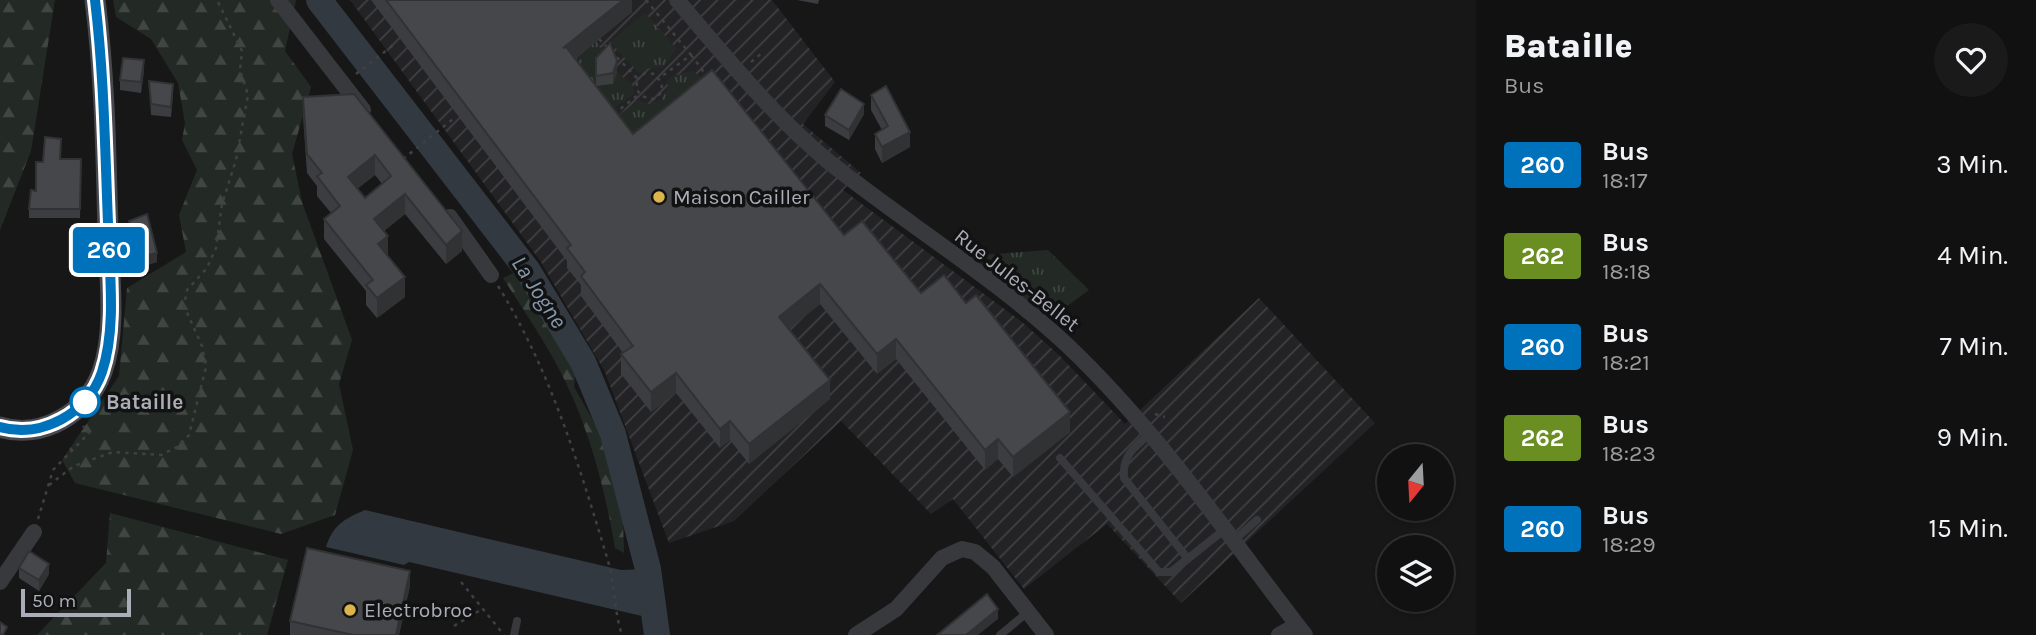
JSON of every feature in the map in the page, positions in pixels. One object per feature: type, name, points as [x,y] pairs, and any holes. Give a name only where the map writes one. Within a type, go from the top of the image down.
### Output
[{"type":"main road","points":[[0,427],[32,430],[51,425],[85,402],[101,374],[108,331],[104,96],[94,0]]},
{"type":"street","points":[[278,0],[377,127]]},
{"type":"street","name":"Rue Jules-Bellet","points":[[677,0],[760,97],[804,139],[908,223],[1044,325],[1088,366],[1150,434],[1301,630]]},
{"type":"street","points":[[438,201],[491,275]]},
{"type":"street","points":[[0,582],[34,532]]},
{"type":"street","points":[[856,635],[896,609],[942,558],[962,549],[975,552],[986,559],[1046,635]]},
{"type":"street","points":[[1279,635],[1301,630]]},
{"type":"lane","points":[[1150,434],[1125,459],[1124,478],[1188,559]]},
{"type":"lane","points":[[1060,458],[1156,570],[1171,572],[1188,559],[1257,520]]},
{"type":"lane","points":[[1000,635],[1028,612]]},
{"type":"lane","points":[[514,635],[517,621]]},
{"type":"path","points":[[49,485],[74,466],[113,453],[161,455],[179,446],[189,435],[206,367],[202,346],[184,306],[187,290],[207,268],[216,248],[222,204],[236,160],[248,95],[240,71],[242,51],[217,0]]},
{"type":"path","points":[[646,0],[711,81]]},
{"type":"path","points":[[599,38],[638,79],[639,94]]},
{"type":"path","points":[[349,79],[396,43]]},
{"type":"path","points":[[660,78],[691,55]]},
{"type":"path","points":[[615,66],[621,61]]},
{"type":"path","points":[[638,79],[650,73],[660,78],[663,88],[658,96],[648,99],[639,94]]},
{"type":"path","points":[[607,119],[639,94]]},
{"type":"path","points":[[403,159],[453,119]]},
{"type":"path","points":[[491,275],[533,348],[609,565],[617,621],[622,635]]},
{"type":"path","points":[[34,532],[52,470],[89,433],[72,413]]},
{"type":"path","points":[[461,582],[504,635]]},
{"type":"path","points":[[454,626],[482,610]]},
{"type":"shaded area","points":[[350,0],[772,0],[835,82],[803,124],[861,173],[843,190],[1022,322],[1059,355],[1125,424],[1259,298],[1375,423],[1181,603],[1107,524],[1024,589],[953,499],[931,514],[841,421],[734,521],[669,543],[605,372],[541,262]]},
{"type":"shaded area","points":[[365,510],[621,570],[648,569],[655,619],[409,562],[404,565],[326,547],[332,533],[340,524]]},
{"type":"green space","points":[[0,0],[55,0],[31,151],[0,230]]},
{"type":"green space","points":[[113,0],[296,0],[285,51],[311,87],[292,154],[302,202],[352,340],[339,384],[353,450],[335,515],[281,534],[75,483],[62,460],[119,376],[127,288],[186,252],[179,215],[197,170],[182,140],[185,123],[178,83],[151,39],[116,17]]},
{"type":"green space","points":[[645,13],[676,48],[663,67],[639,73],[610,42]]},
{"type":"green space","points":[[596,41],[609,56],[596,69],[597,81],[604,86],[613,84],[617,72],[633,86],[634,94],[604,115],[565,65]]},
{"type":"green space","points":[[693,71],[704,80],[624,142],[610,122],[638,100],[648,104],[661,100],[668,88],[667,81],[673,76]]},
{"type":"green space","points":[[1048,250],[1089,290],[1051,318],[970,256]]},
{"type":"green space","points":[[520,270],[536,285],[577,359],[574,387],[598,429],[606,453],[623,520],[624,553],[615,548],[608,510],[587,434],[566,382],[503,278]]},
{"type":"green space","points":[[110,513],[288,560],[267,635],[37,635],[106,563]]},
{"type":"building","name":"Maison Cailler","points":[[386,0],[623,0],[563,48],[566,47],[633,134],[712,70],[844,235],[862,221],[921,293],[944,275],[966,303],[976,295],[1070,412],[1013,457],[998,439],[985,450],[896,339],[877,354],[820,284],[779,317],[830,380],[749,444],[730,421],[720,429],[676,373],[651,392],[621,354],[633,346],[581,276],[585,272],[567,248],[571,245]]},
{"type":"building","points":[[610,43],[617,61],[613,73],[596,76],[596,58]]},
{"type":"building","points":[[123,58],[144,60],[141,82],[120,80]]},
{"type":"building","points":[[149,81],[173,84],[171,107],[151,104]]},
{"type":"building","points":[[886,86],[910,132],[882,147],[875,134],[888,126],[871,95]]},
{"type":"building","points":[[841,89],[864,104],[849,130],[825,115]]},
{"type":"building","points":[[354,94],[462,231],[446,245],[405,194],[374,219],[388,236],[378,244],[405,277],[377,298],[366,285],[373,280],[324,219],[340,206],[317,176],[322,173],[307,154],[303,97]],"holes":[[[375,155],[391,176],[365,198],[348,177]]]},
{"type":"building","points":[[45,137],[61,139],[60,159],[81,159],[80,209],[29,209],[31,190],[36,191],[36,162],[43,162]]},
{"type":"building","points":[[147,214],[157,253],[144,256],[129,221]]},
{"type":"building","name":"Electrobroc","points":[[307,548],[410,571],[396,635],[353,635],[290,621]]},
{"type":"building","points":[[29,551],[49,564],[39,580],[19,568]]},
{"type":"building","points":[[987,594],[998,609],[966,635],[937,635]]},
{"type":"building","points":[[0,622],[7,627],[3,635],[0,635]]},
{"type":"waterway","name":"La Jogne","points":[[319,0],[528,271],[583,362],[613,434],[648,569],[657,635]]},
{"type":"bus line","name":"260","points":[[0,427],[32,430],[62,420],[85,402],[97,384],[104,364],[108,343],[109,266],[104,96],[95,0]]},
{"type":"place","name":"Maison Cailler","points":[[659,197]]},
{"type":"place","name":"Bataille","points":[[85,402]]},
{"type":"place","name":"Electrobroc","points":[[350,610]]}]
